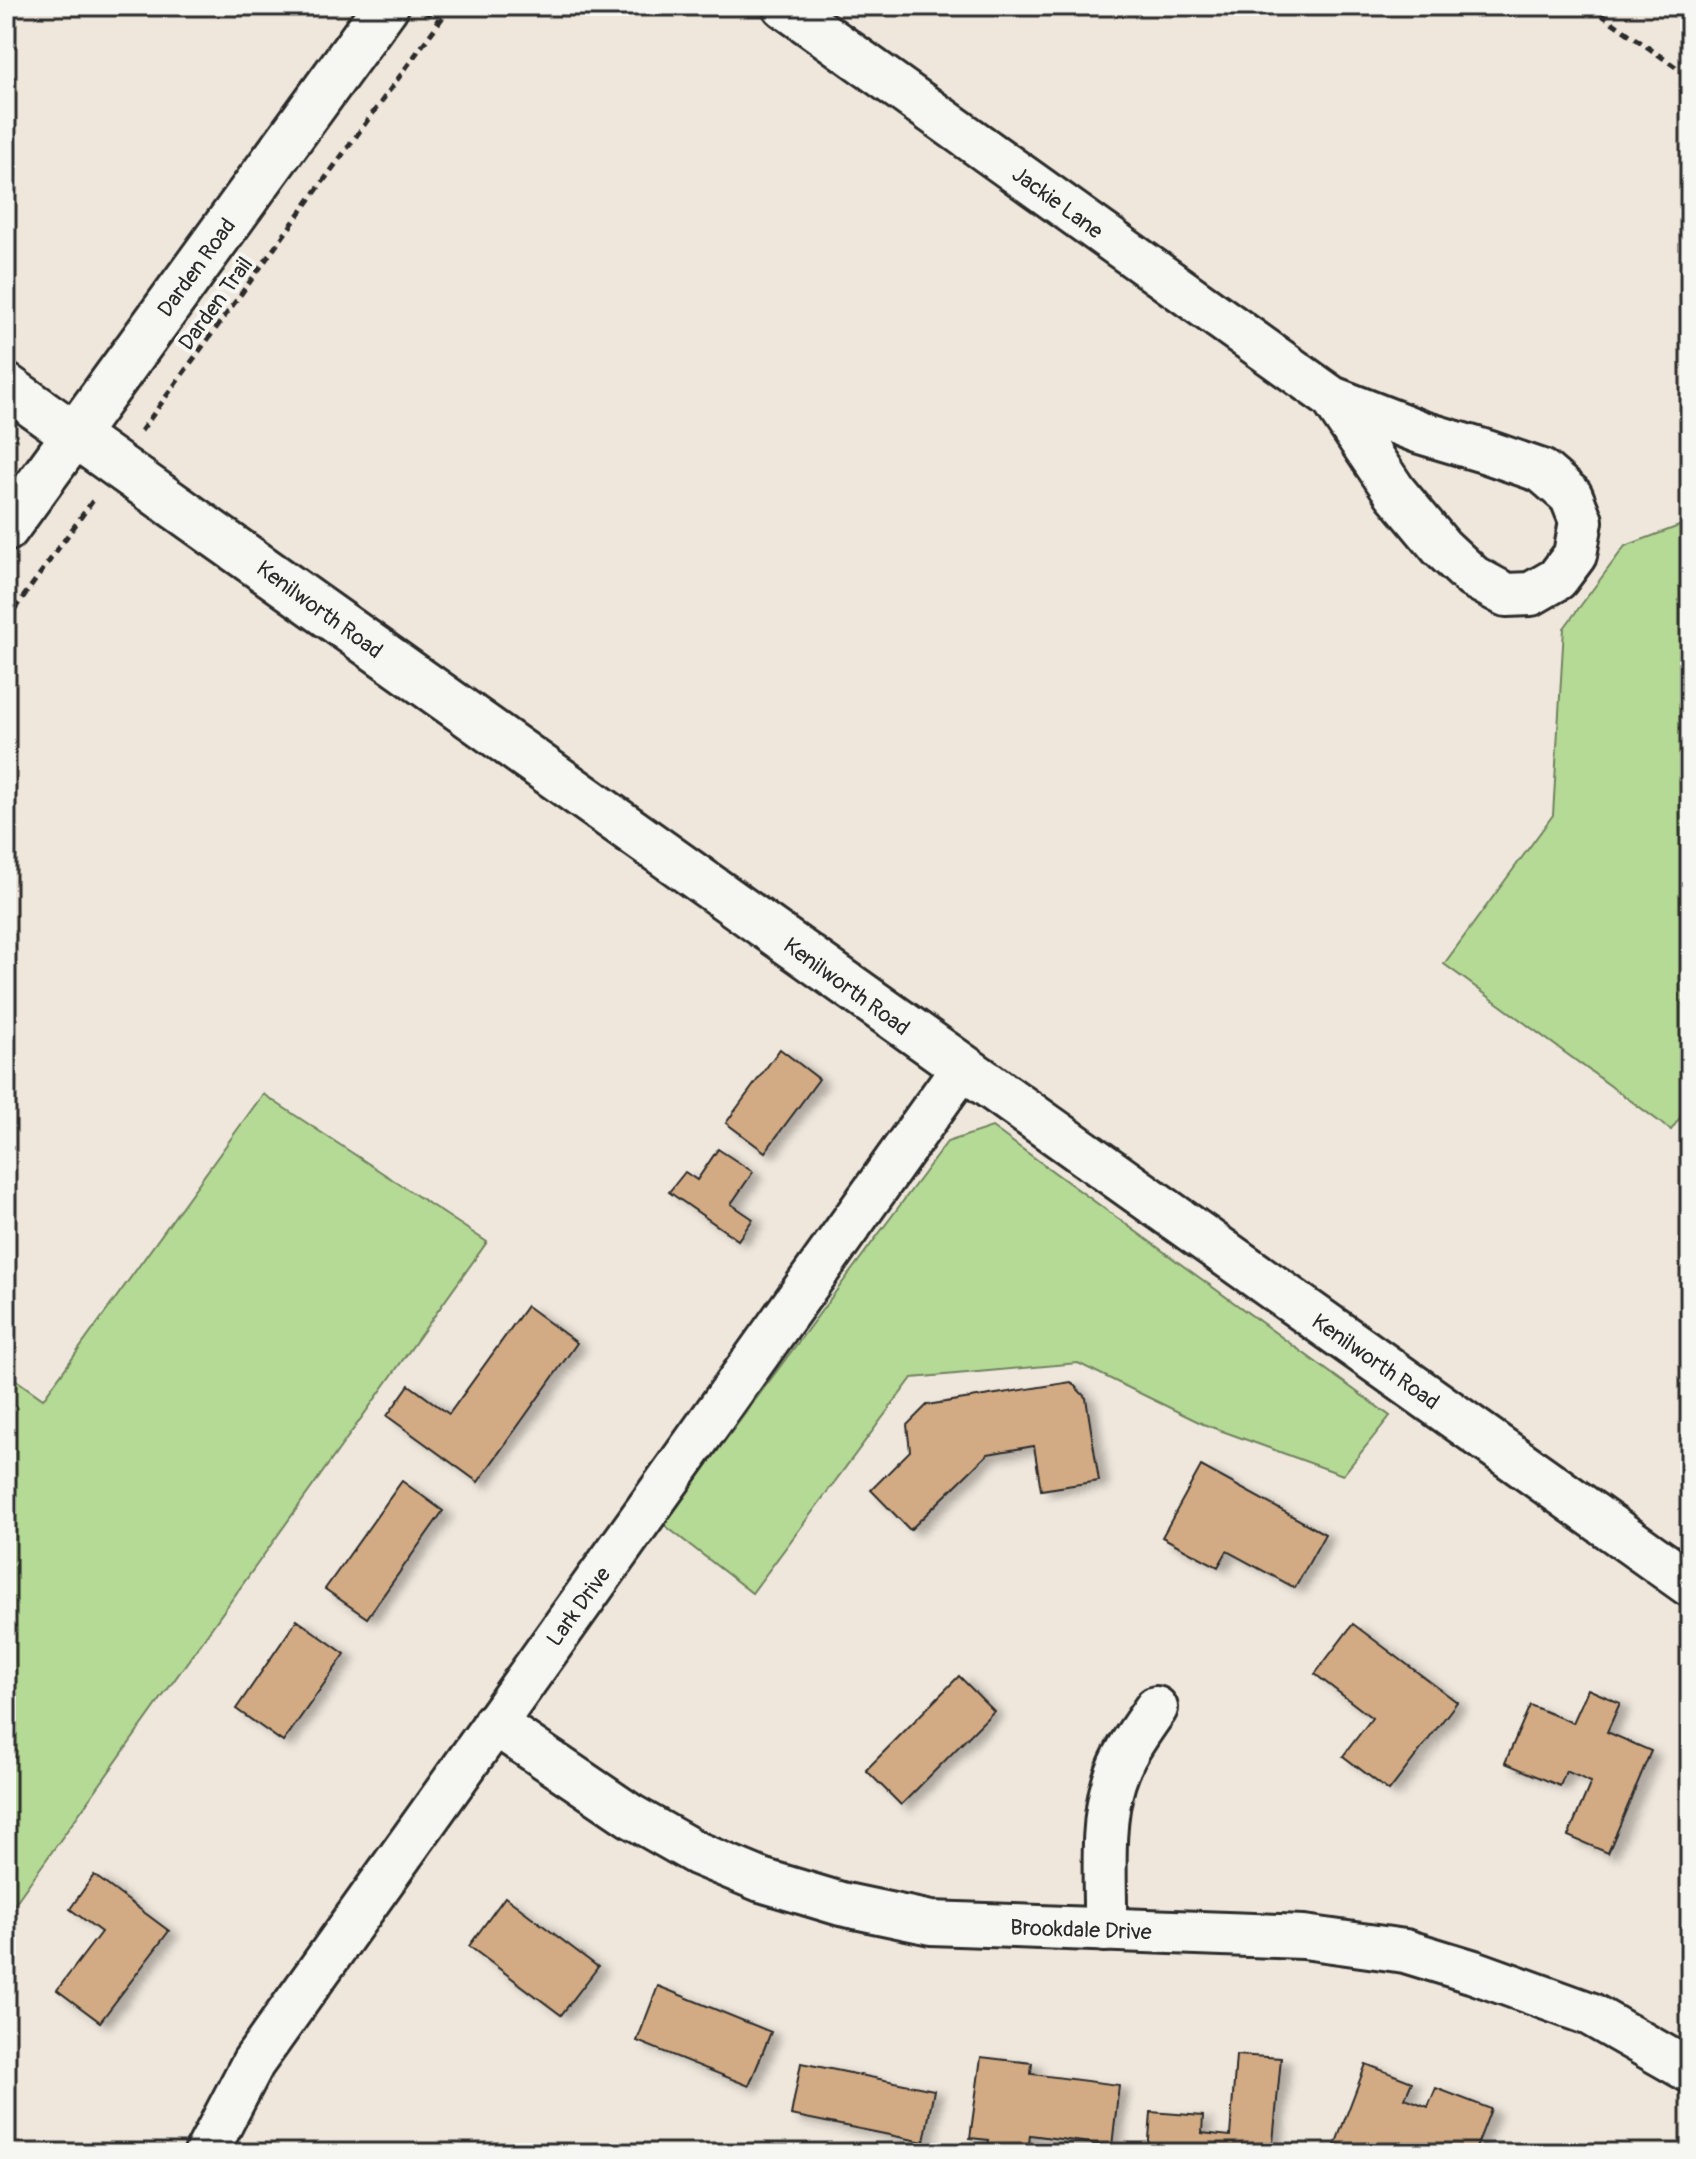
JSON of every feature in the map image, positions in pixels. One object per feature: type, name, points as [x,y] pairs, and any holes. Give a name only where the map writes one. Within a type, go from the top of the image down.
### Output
[{"type":"street","name":"Darden Road","points":[[6,529],[386,6]]},
{"type":"street","name":"Jackie Lane","points":[[784,6],[1332,398],[1420,432],[1542,471],[1571,496],[1581,521],[1575,555],[1557,579],[1531,594],[1506,595],[1473,577],[1441,547],[1395,492],[1332,398]]},
{"type":"street","name":"Kenilworth Road","points":[[6,386],[1690,1584]]},
{"type":"street","name":"Lark Drive","points":[[206,2153],[253,2063],[962,1068]]},
{"type":"street","points":[[1105,1930],[1107,1813],[1114,1781],[1132,1744],[1156,1708]]},
{"type":"street","name":"Brookdale Drive","points":[[494,1723],[631,1816],[696,1853],[761,1880],[841,1904],[931,1923],[1304,1937],[1405,1951],[1590,2014],[1690,2071]]},
{"type":"path","name":"Darden Trail","points":[[6,621],[451,6]]},
{"type":"path","points":[[1589,6],[1690,77]]},
{"type":"green space","points":[[1690,522],[1690,1104],[1671,1130],[1444,964],[1553,815],[1564,628],[1625,546]]},
{"type":"green space","points":[[263,1094],[487,1242],[6,1916],[6,1373],[43,1399]]},
{"type":"green space","points":[[992,1127],[1390,1416],[1343,1475],[1203,1424],[1078,1363],[912,1378],[752,1593],[663,1524],[947,1142]]},
{"type":"building","points":[[780,1049],[819,1079],[765,1152],[726,1123]]},
{"type":"building","points":[[718,1149],[753,1172],[731,1204],[753,1219],[738,1240],[669,1192],[685,1172],[697,1180]]},
{"type":"building","points":[[527,1306],[577,1343],[478,1482],[387,1416],[409,1385],[449,1414]]},
{"type":"building","points":[[1071,1382],[1086,1398],[1099,1481],[1041,1490],[1034,1446],[988,1454],[910,1530],[871,1490],[910,1451],[907,1425],[927,1405]]},
{"type":"building","points":[[1201,1466],[1325,1534],[1295,1588],[1227,1551],[1218,1567],[1162,1537]]},
{"type":"building","points":[[402,1481],[443,1511],[367,1618],[325,1589]]},
{"type":"building","points":[[297,1620],[345,1654],[283,1742],[236,1709]]},
{"type":"building","points":[[1353,1624],[1457,1702],[1389,1791],[1343,1756],[1372,1718],[1315,1674]]},
{"type":"building","points":[[959,1676],[994,1711],[901,1805],[866,1770]]},
{"type":"building","points":[[1588,1689],[1620,1703],[1607,1732],[1651,1751],[1608,1853],[1568,1836],[1591,1782],[1566,1771],[1560,1786],[1505,1763],[1530,1705],[1573,1723]]},
{"type":"building","points":[[94,1875],[169,1931],[100,2022],[57,1990],[101,1932],[70,1909]]},
{"type":"building","points":[[505,1897],[598,1967],[561,2015],[469,1946]]},
{"type":"building","points":[[658,1986],[771,2032],[749,2086],[637,2041]]},
{"type":"building","points":[[1236,2055],[1281,2058],[1272,2153],[1148,2153],[1151,2112],[1203,2116],[1202,2133],[1230,2136]]},
{"type":"building","points":[[981,2057],[1032,2063],[1031,2074],[1119,2085],[1112,2146],[1030,2135],[1028,2153],[987,2153],[989,2140],[970,2138]]},
{"type":"building","points":[[801,2063],[934,2090],[924,2142],[791,2115]]},
{"type":"building","points":[[1366,2064],[1412,2082],[1405,2098],[1428,2107],[1436,2088],[1491,2109],[1474,2153],[1332,2153]]}]
